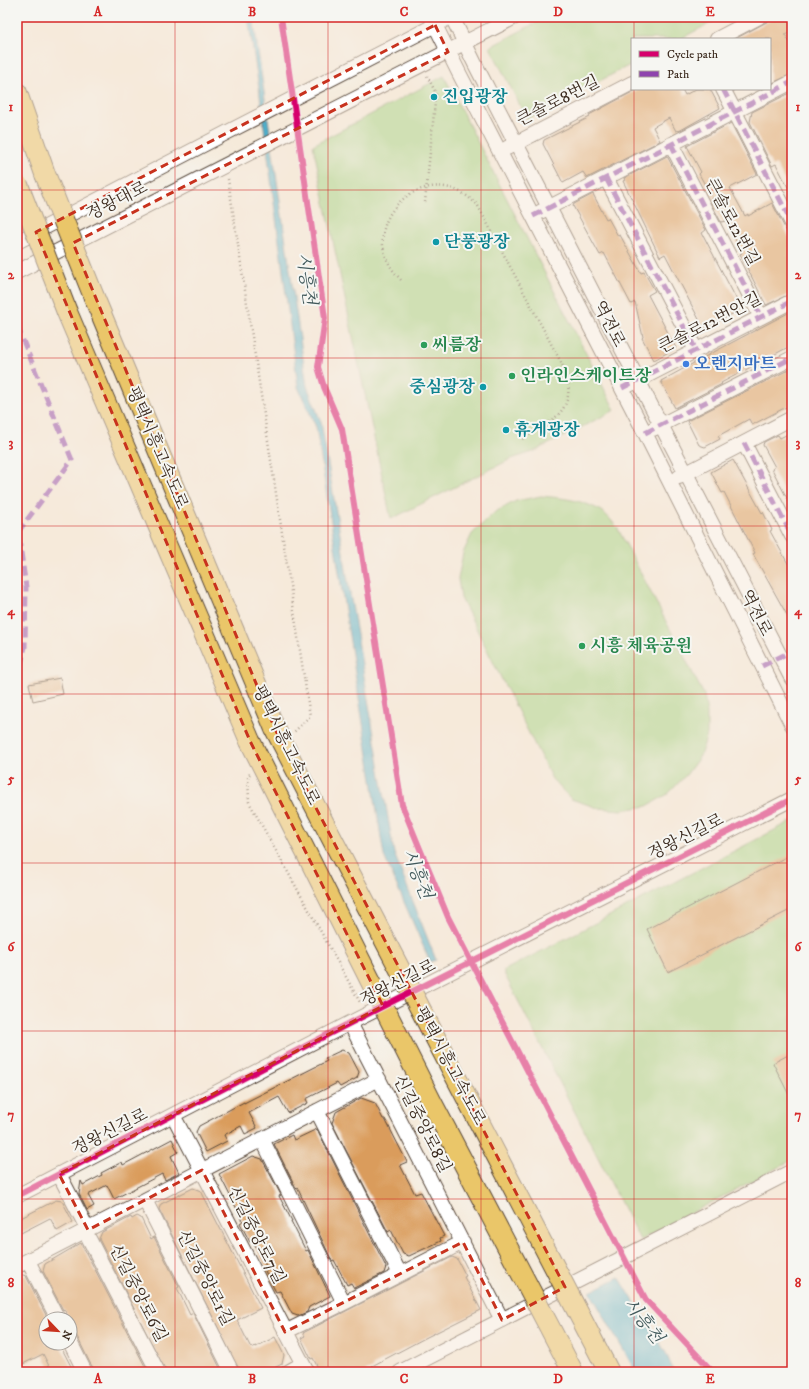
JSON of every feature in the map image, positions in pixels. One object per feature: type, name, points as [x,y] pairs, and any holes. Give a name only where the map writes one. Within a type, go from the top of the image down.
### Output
[{"type":"highway","name":"평택시흥고속도로","points":[[17,94],[45,174],[94,296],[284,731],[608,1372]]},
{"type":"highway","name":"평택시흥고속도로","points":[[17,184],[67,312],[250,741],[431,1101],[573,1372]]},
{"type":"street","points":[[433,21],[452,17]]},
{"type":"street","name":"역전로","points":[[452,17],[660,425],[786,654],[792,679]]},
{"type":"street","points":[[422,65],[515,17]]},
{"type":"street","points":[[719,38],[760,17]]},
{"type":"street","name":"역전로","points":[[433,21],[670,482],[792,725]]},
{"type":"street","name":"정왕대로","points":[[17,242],[310,90],[433,21]]},
{"type":"street","name":"정왕대로","points":[[17,272],[422,65]]},
{"type":"street","points":[[533,216],[792,82]]},
{"type":"street","name":"큰솔로8번길","points":[[500,152],[631,84]]},
{"type":"street","points":[[724,90],[792,223]]},
{"type":"street","name":"큰솔로12번길","points":[[671,144],[761,317]]},
{"type":"street","points":[[606,178],[696,350]]},
{"type":"street","name":"큰솔로12번안길","points":[[622,388],[792,301]]},
{"type":"street","points":[[645,433],[792,358]]},
{"type":"street","points":[[670,482],[792,418]]},
{"type":"street","points":[[744,444],[792,536]]},
{"type":"street","points":[[762,666],[786,654]]},
{"type":"street","name":"정왕신길로","points":[[17,1196],[367,1015],[792,799]]},
{"type":"street","name":"신길중앙로8길","points":[[350,1024],[502,1320]]},
{"type":"street","points":[[53,1311],[22,1264],[379,1079]]},
{"type":"street","points":[[317,1111],[400,1274]]},
{"type":"street","name":"신길중앙로7길","points":[[173,1115],[304,1368]]},
{"type":"street","points":[[262,1139],[344,1303]]},
{"type":"street","points":[[400,1372],[792,1171]]},
{"type":"street","name":"신길중앙로6길","points":[[59,1174],[158,1372]]},
{"type":"street","name":"신길중앙로1길","points":[[145,1200],[232,1372]]},
{"type":"street","points":[[285,1332],[463,1242]]},
{"type":"street","points":[[74,1351],[85,1372]]},
{"type":"street","points":[[288,1372],[304,1368]]},
{"type":"path","points":[[422,65],[436,93],[425,202]]},
{"type":"path","points":[[230,164],[310,716],[284,731]]},
{"type":"path","points":[[401,280],[390,267],[384,251],[383,234],[388,217],[397,203],[411,192],[427,187],[445,187],[463,193],[477,204],[565,370],[569,382],[569,395],[565,406],[558,416],[522,439]]},
{"type":"path","points":[[253,771],[248,776],[249,802],[367,1015]]},
{"type":"highlighted area","points":[[435,25],[448,52],[73,243],[275,729],[565,1287],[502,1320],[463,1242],[285,1332],[202,1170],[88,1230],[59,1174],[383,1006],[250,741],[36,232]]},
{"type":"green space","points":[[547,17],[722,17],[682,38],[631,38],[631,65],[527,119],[490,47]]},
{"type":"green space","points":[[444,76],[615,410],[533,452],[511,459],[391,519],[313,145]]},
{"type":"green space","name":"시흥 체육공원","points":[[541,496],[582,502],[608,516],[617,527],[704,695],[707,713],[707,735],[700,756],[686,775],[668,794],[647,806],[622,810],[598,808],[571,799],[552,779],[461,598],[458,579],[463,553],[472,534],[495,512],[516,501]]},
{"type":"green space","points":[[792,821],[792,1160],[640,1240],[503,971]]},
{"type":"water","points":[[248,17],[253,17],[307,386],[321,422],[394,853],[436,960],[430,962],[384,856],[316,427],[298,387],[259,88]]},
{"type":"water","name":"시흥천","points":[[619,1277],[666,1353],[674,1372],[636,1372],[590,1292]]},
{"type":"building","points":[[776,17],[792,17],[792,31],[786,34],[786,36],[792,47],[792,74],[771,84],[771,38],[737,38]]},
{"type":"building","points":[[636,90],[682,90],[685,95],[694,90],[711,90],[720,108],[679,131],[676,131],[669,118],[653,127],[660,141],[587,178],[583,172],[563,183],[543,144],[544,140],[590,117],[589,115]]},
{"type":"building","points":[[792,92],[792,195],[776,164],[772,166],[750,122],[752,112]]},
{"type":"building","points":[[731,123],[757,174],[730,188],[745,216],[748,214],[748,216],[772,203],[792,242],[792,293],[766,305],[740,254],[742,253],[726,221],[721,222],[710,201],[713,199],[699,174],[701,172],[687,146]]},
{"type":"building","points":[[667,156],[706,230],[702,233],[740,306],[738,311],[704,329],[665,254],[660,257],[623,181],[625,180],[624,178]]},
{"type":"building","points":[[593,194],[606,219],[608,218],[618,236],[620,235],[641,273],[644,272],[655,291],[648,295],[676,348],[654,360],[642,338],[635,302],[631,304],[604,253],[600,255],[573,206],[574,204]]},
{"type":"building","points":[[792,311],[792,345],[675,408],[661,381]]},
{"type":"building","points":[[792,368],[792,404],[752,425],[749,419],[718,436],[720,439],[705,447],[699,445],[687,421]]},
{"type":"building","points":[[792,432],[792,508],[772,469],[775,467],[763,445],[764,442],[778,435],[780,438]]},
{"type":"building","points":[[733,460],[762,513],[763,512],[772,530],[770,531],[792,571],[792,624],[753,554],[755,553],[724,492],[722,493],[711,472]]},
{"type":"building","points":[[60,678],[63,694],[33,701],[29,684]]},
{"type":"building","points":[[792,854],[792,909],[668,972],[647,929]]},
{"type":"building","points":[[342,1050],[349,1053],[359,1072],[357,1078],[340,1087],[337,1083],[306,1099],[308,1103],[288,1113],[279,1097],[249,1113],[257,1128],[245,1134],[241,1126],[224,1135],[227,1141],[206,1152],[196,1132],[199,1126],[327,1061],[325,1058]]},
{"type":"building","points":[[792,1053],[792,1101],[773,1063]]},
{"type":"building","points":[[361,1098],[375,1103],[383,1119],[385,1119],[407,1162],[400,1165],[415,1194],[421,1192],[444,1236],[440,1238],[441,1241],[409,1256],[403,1254],[391,1230],[388,1232],[332,1123],[336,1112]]},
{"type":"building","points":[[317,1129],[386,1267],[384,1273],[354,1288],[351,1283],[347,1285],[334,1260],[332,1261],[297,1187],[296,1188],[274,1144],[292,1135],[294,1140]]},
{"type":"building","points":[[172,1139],[178,1152],[171,1156],[179,1173],[165,1180],[162,1174],[114,1199],[107,1185],[88,1195],[94,1206],[87,1210],[79,1194],[81,1181],[83,1185],[122,1162],[123,1165]]},
{"type":"building","points":[[253,1156],[262,1159],[281,1195],[279,1196],[291,1221],[306,1251],[308,1250],[330,1296],[309,1307],[307,1312],[298,1316],[292,1314],[280,1291],[276,1292],[265,1271],[268,1270],[253,1241],[250,1242],[240,1223],[243,1221],[219,1174]]},
{"type":"building","points":[[193,1188],[201,1191],[261,1308],[237,1320],[251,1348],[275,1337],[284,1355],[282,1364],[266,1372],[240,1372],[159,1209],[161,1204]]},
{"type":"building","points":[[56,1200],[62,1201],[73,1222],[57,1231],[50,1218],[17,1235],[17,1220]]},
{"type":"building","points":[[137,1216],[141,1218],[151,1239],[154,1237],[179,1287],[177,1288],[190,1315],[193,1313],[222,1372],[166,1372],[99,1239],[102,1232],[131,1217],[132,1219]]},
{"type":"building","points":[[81,1243],[148,1372],[96,1372],[78,1338],[78,1311],[63,1310],[43,1271],[45,1264]]},
{"type":"building","points":[[452,1257],[457,1259],[466,1276],[464,1277],[481,1310],[372,1366],[373,1368],[364,1372],[320,1372],[313,1358],[311,1359],[301,1338],[305,1336],[303,1333]]},
{"type":"building","points":[[17,1274],[20,1274],[26,1276],[44,1311],[38,1311],[38,1351],[63,1351],[74,1372],[52,1372],[43,1354],[17,1367]]},
{"type":"marked path","points":[[533,216],[792,82]]},
{"type":"marked path","points":[[724,90],[792,223]]},
{"type":"marked path","points":[[671,144],[761,317]]},
{"type":"marked path","points":[[606,178],[696,350]]},
{"type":"marked path","points":[[622,388],[792,301]]},
{"type":"marked path","points":[[17,326],[72,460],[18,532],[26,587],[25,647],[17,680]]},
{"type":"marked path","points":[[645,433],[792,358]]},
{"type":"marked path","points":[[744,443],[792,536]]},
{"type":"marked path","points":[[762,666],[792,651]]},
{"type":"cycle path","points":[[281,17],[325,318],[318,367],[324,387],[342,429],[402,805],[448,917],[646,1300],[713,1372]]},
{"type":"cycle path","points":[[17,1196],[350,1023],[792,799]]},
{"type":"place","name":"진입광장","points":[[434,97]]},
{"type":"place","name":"단풍광장","points":[[436,242]]},
{"type":"place","name":"씨름장","points":[[424,345]]},
{"type":"place","name":"오렌지마트","points":[[686,364]]},
{"type":"place","name":"인라인스케이트장","points":[[512,376]]},
{"type":"place","name":"중심광장","points":[[483,387]]},
{"type":"place","name":"휴게광장","points":[[506,430]]},
{"type":"place","name":"시흥 체육공원","points":[[582,646]]}]
